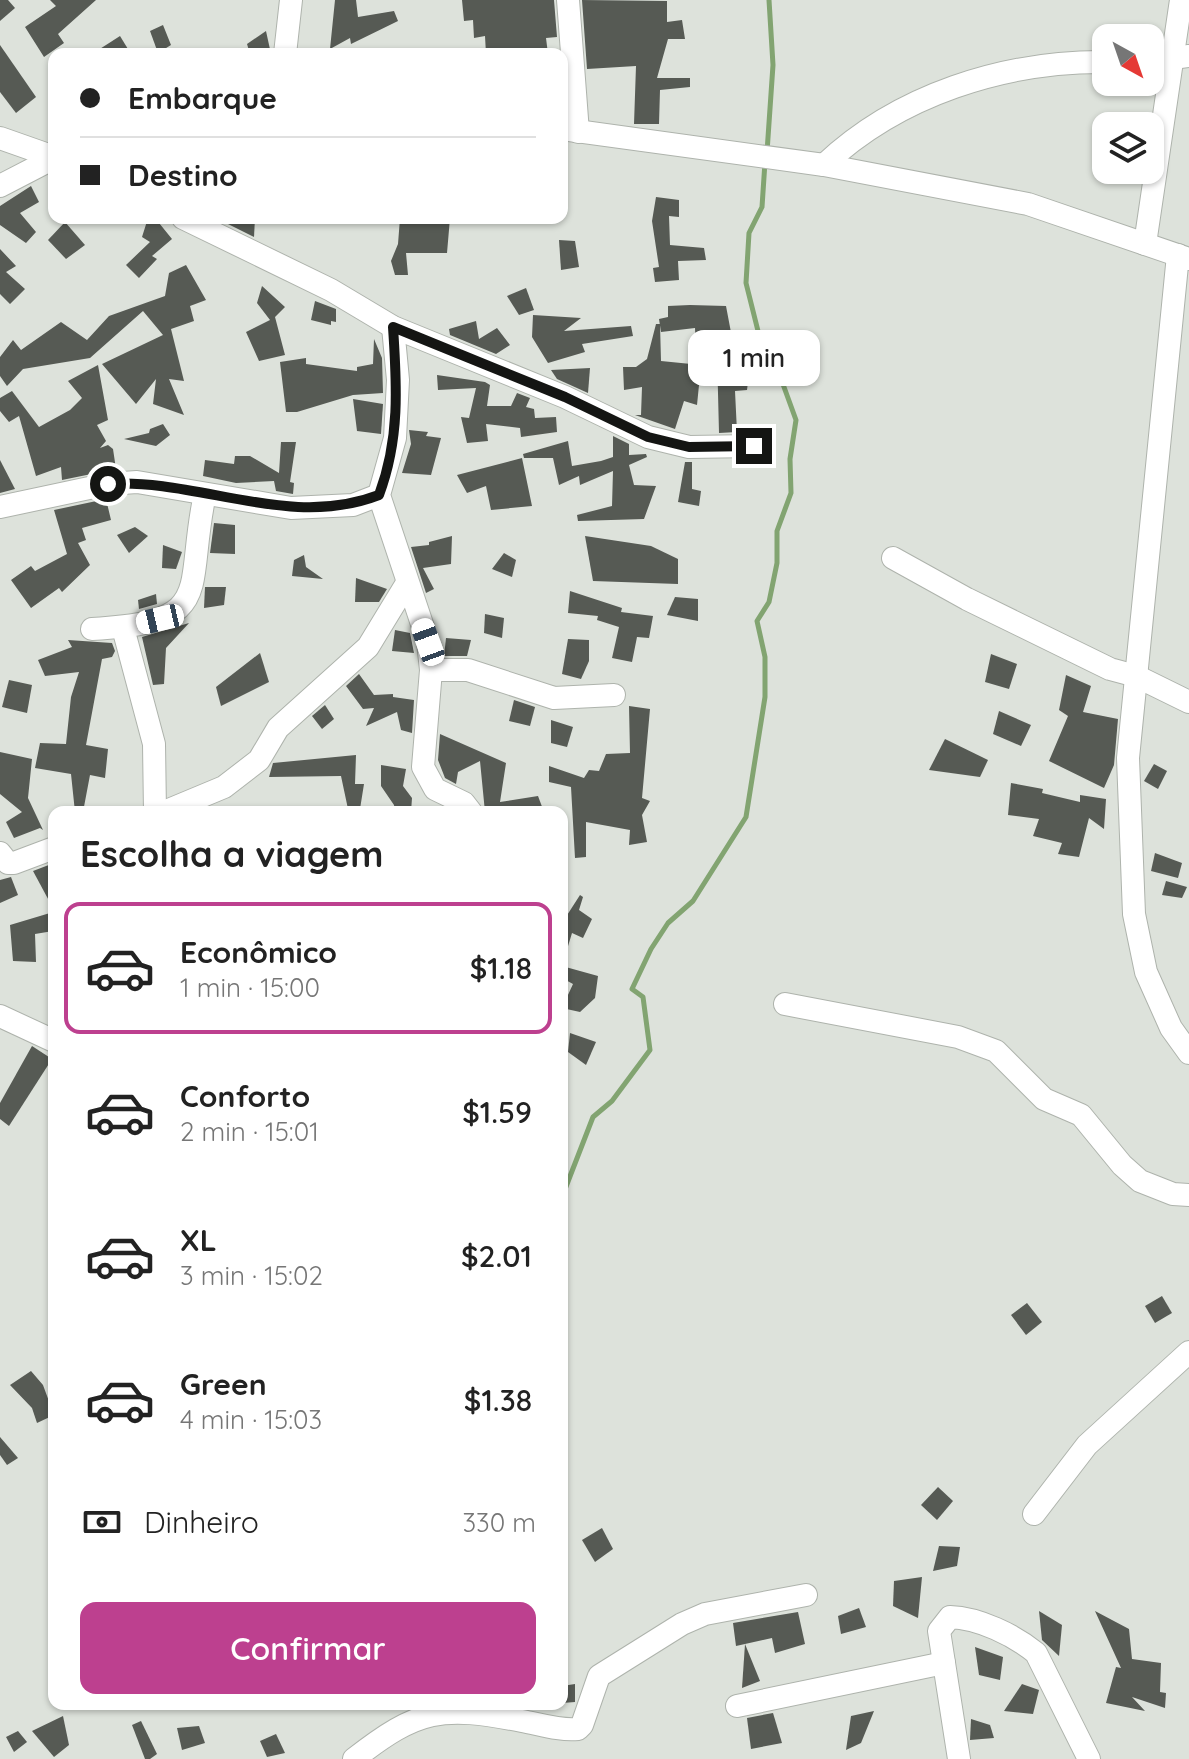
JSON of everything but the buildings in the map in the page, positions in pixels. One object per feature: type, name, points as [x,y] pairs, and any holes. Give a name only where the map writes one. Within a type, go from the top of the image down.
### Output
[{"type":"street","points":[[286,48],[291,0]]},
{"type":"street","points":[[568,0],[570,131],[824,165],[1028,204],[1184,257],[1128,758],[1134,914],[1146,972],[1171,1028],[1189,1053]]},
{"type":"street","points":[[1145,244],[1182,57],[1181,0]]},
{"type":"street","points":[[824,165],[846,144],[897,109],[946,89],[1034,69],[1092,63]]},
{"type":"street","points":[[0,138],[48,156]]},
{"type":"street","points":[[0,186],[48,161]]},
{"type":"street","points":[[195,224],[331,290],[393,327],[565,397],[648,437],[689,447],[754,446]]},
{"type":"street","points":[[393,327],[398,380],[395,438],[379,495],[428,642],[431,670],[423,767],[435,789],[466,806]]},
{"type":"street","points":[[0,507],[123,483],[291,508],[353,505],[379,495]]},
{"type":"street","points":[[92,629],[123,628],[160,619],[180,609],[192,593],[205,494]]},
{"type":"street","points":[[893,558],[1110,669],[1136,676],[1189,702]]},
{"type":"street","points":[[178,806],[224,787],[259,760],[278,728],[368,647],[407,583]]},
{"type":"street","points":[[123,628],[151,729],[155,806]]},
{"type":"street","points":[[431,670],[468,670],[554,698],[614,695]]},
{"type":"street","points":[[0,853],[8,863],[14,863],[48,850]]},
{"type":"street","points":[[785,1004],[958,1037],[996,1051],[1044,1099],[1081,1115],[1122,1165],[1140,1181],[1173,1194],[1189,1195]]},
{"type":"street","points":[[0,1016],[48,1038]]},
{"type":"street","points":[[1034,1514],[1087,1445],[1189,1352]]},
{"type":"street","points":[[354,1759],[404,1722],[427,1714],[515,1712],[578,1729],[599,1676],[613,1664],[705,1614],[806,1595]]},
{"type":"street","points":[[959,1759],[939,1631],[950,1617],[961,1617],[1021,1641],[1036,1653],[1089,1759]]},
{"type":"street","points":[[737,1706],[944,1663]]},
{"type":"waterway","points":[[767,152],[773,65],[769,0]]},
{"type":"waterway","points":[[568,1182],[593,1117],[612,1101],[650,1050],[643,997],[632,989],[651,949],[668,923],[693,901],[746,817],[765,697],[765,657],[757,621],[769,602],[777,563],[777,531],[791,493],[790,459],[796,420],[776,365],[758,331],[746,283],[749,233],[762,207],[765,162]]},
{"type":"route","points":[[108,484],[137,482],[291,508],[353,505],[379,495],[395,438],[398,380],[393,327],[565,397],[648,437],[689,447],[754,446]]}]
